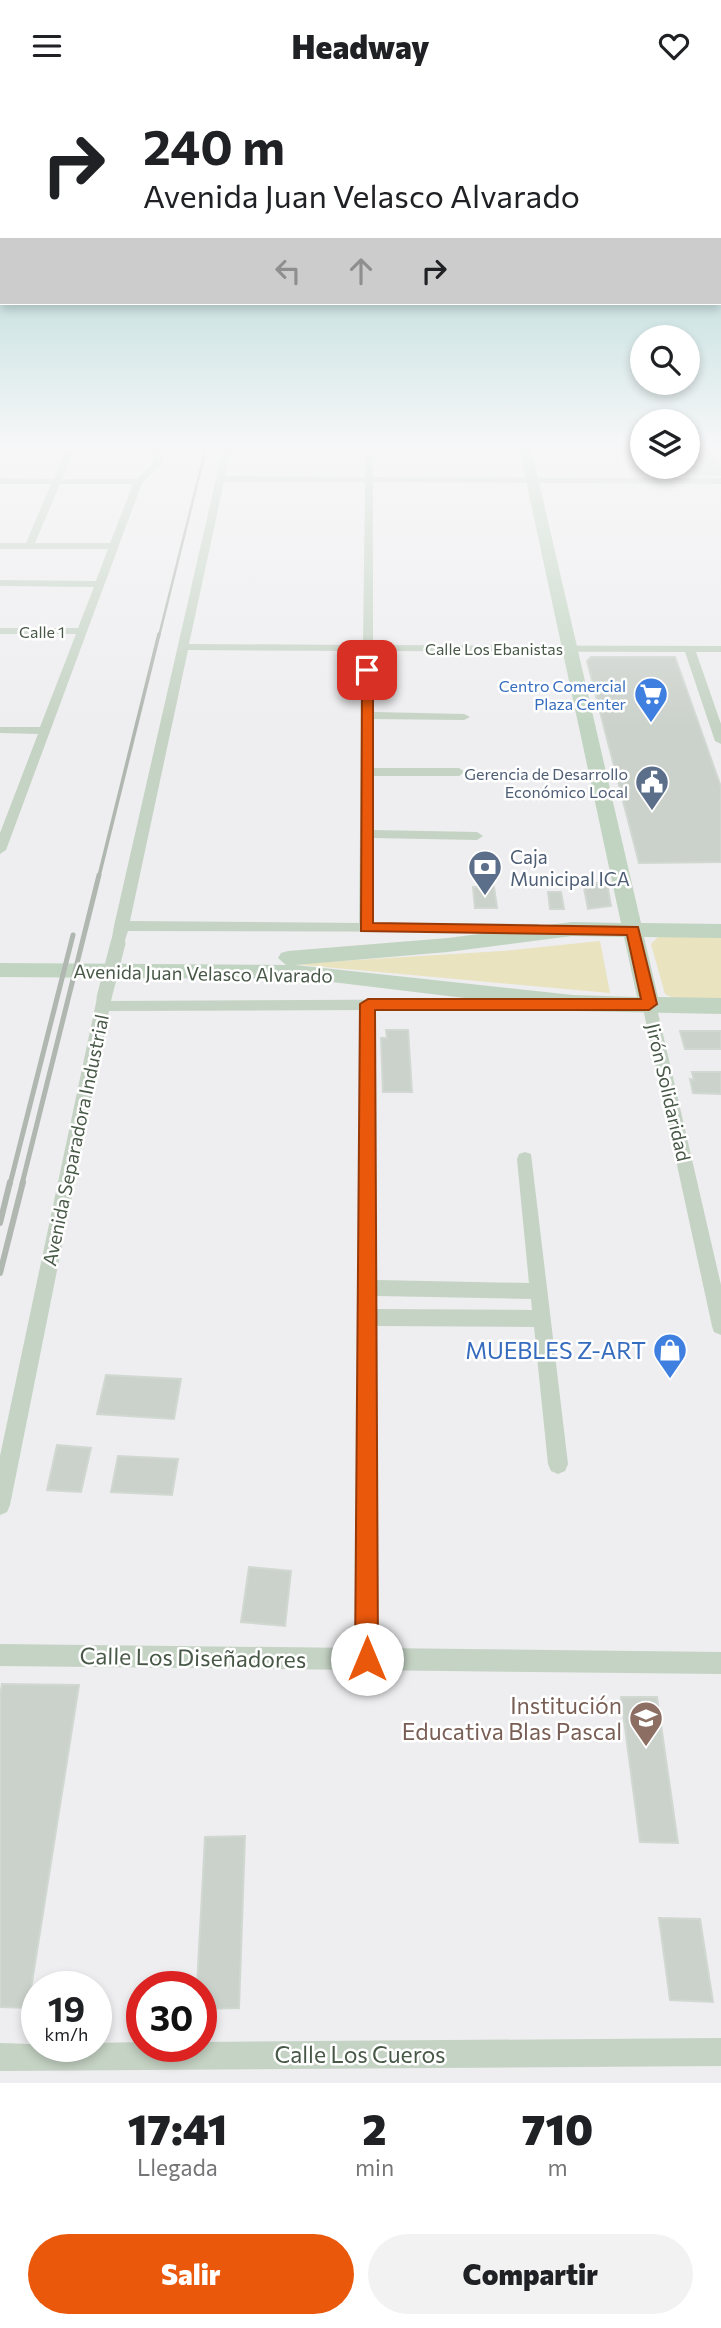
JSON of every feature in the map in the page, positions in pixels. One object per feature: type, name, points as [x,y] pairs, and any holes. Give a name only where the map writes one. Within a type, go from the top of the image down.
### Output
[{"type":"main road","name":"Jirón Solidaridad","points":[[546,541],[649,1004]]},
{"type":"main road","name":"Avenida Juan Velasco Alvarado","points":[[0,955],[307,958],[572,929],[721,931]]},
{"type":"main road","name":"Avenida Juan Velasco Alvarado","points":[[0,970],[307,972],[573,1003],[721,1006]]},
{"type":"street","points":[[29,546],[31,541]]},
{"type":"street","points":[[0,850],[117,541]]},
{"type":"street","name":"Avenida Separadora Industrial","points":[[0,1505],[104,1002],[206,541]]},
{"type":"street","points":[[366,928],[369,541]]},
{"type":"street","points":[[0,546],[115,546]]},
{"type":"street","points":[[0,583],[98,588]]},
{"type":"street","points":[[0,591],[98,588]]},
{"type":"street","name":"Calle 1","points":[[0,631],[84,632]]},
{"type":"street","name":"Calle Los Ebanistas","points":[[183,647],[721,649]]},
{"type":"street","points":[[689,649],[718,723],[721,741]]},
{"type":"street","points":[[367,715],[464,717]]},
{"type":"street","points":[[0,730],[45,731]]},
{"type":"street","points":[[367,772],[459,772]]},
{"type":"street","points":[[366,834],[477,836]]},
{"type":"street","name":"Avenida Juan Velasco Alvarado","points":[[121,926],[572,929]]},
{"type":"street","name":"Avenida Juan Velasco Alvarado","points":[[104,1002],[573,1003]]},
{"type":"street","points":[[367,1659],[368,1004]]},
{"type":"street","name":"Jirón Solidaridad","points":[[649,1004],[721,1325]]},
{"type":"street","points":[[524,1159],[558,1464]]},
{"type":"street","points":[[367,1288],[539,1291]]},
{"type":"street","points":[[367,1317],[542,1319]]},
{"type":"street","name":"Calle Los Diseñadores","points":[[0,1655],[721,1663]]},
{"type":"street","name":"Calle Los Cueros","points":[[0,2057],[721,2052]]},
{"type":"shaded area","points":[[658,937],[721,937],[721,999],[673,998],[665,994],[651,944]]},
{"type":"shaded area","points":[[600,941],[610,993],[292,964],[502,951]]},
{"type":"building","name":"Centro Comercial Plaza Center","points":[[591,657],[675,657],[721,787],[721,862],[639,863],[587,661]]},
{"type":"building","points":[[583,883],[607,883],[611,906],[588,909]]},
{"type":"building","name":"Caja Municipal ICA","points":[[473,887],[494,887],[497,908],[475,908]]},
{"type":"building","points":[[548,892],[561,892],[564,909],[550,909]]},
{"type":"building","points":[[386,1030],[408,1030],[412,1092],[383,1092],[381,1038],[387,1038]]},
{"type":"building","points":[[680,1031],[721,1031],[721,1049],[685,1049]]},
{"type":"building","points":[[692,1072],[721,1072],[721,1094],[693,1093],[690,1079],[694,1080]]},
{"type":"building","points":[[106,1375],[181,1379],[174,1419],[97,1414]]},
{"type":"building","points":[[57,1445],[91,1448],[81,1492],[47,1490]]},
{"type":"building","points":[[118,1456],[178,1459],[172,1495],[111,1492]]},
{"type":"building","points":[[249,1567],[291,1571],[285,1626],[241,1622]]},
{"type":"building","points":[[2,1684],[79,1685],[34,1971],[21,1971],[21,2008],[0,2007]]},
{"type":"building","name":"Institución Educativa Blas Pascal","points":[[621,1697],[657,1697],[678,1843],[640,1842]]},
{"type":"building","points":[[245,1836],[239,2008],[217,2009],[217,1971],[198,1971],[205,1837]]},
{"type":"building","points":[[659,1918],[700,1919],[713,2002],[670,2000]]},
{"type":"railway","points":[[159,636],[183,541]]},
{"type":"railway","points":[[99,876],[159,634]]},
{"type":"railway","points":[[22,1184],[99,875]]},
{"type":"railway","points":[[10,1184],[73,935]]},
{"type":"railway","points":[[0,1223],[10,1182]]},
{"type":"railway","points":[[0,1273],[23,1182]]},
{"type":"place","name":"Centro Comercial Plaza Center","points":[[651,724]]},
{"type":"place","name":"Gerencia de Desarrollo Económico Local","points":[[652,812]]},
{"type":"place","name":"Caja Municipal ICA","points":[[485,897]]},
{"type":"place","name":"MUEBLES Z-ART","points":[[670,1380]]},
{"type":"place","name":"Institución Educativa Blas Pascal","points":[[646,1748]]},
{"type":"route","points":[[367,670],[366,928],[633,930],[649,1004],[368,1004],[367,1659]]}]
